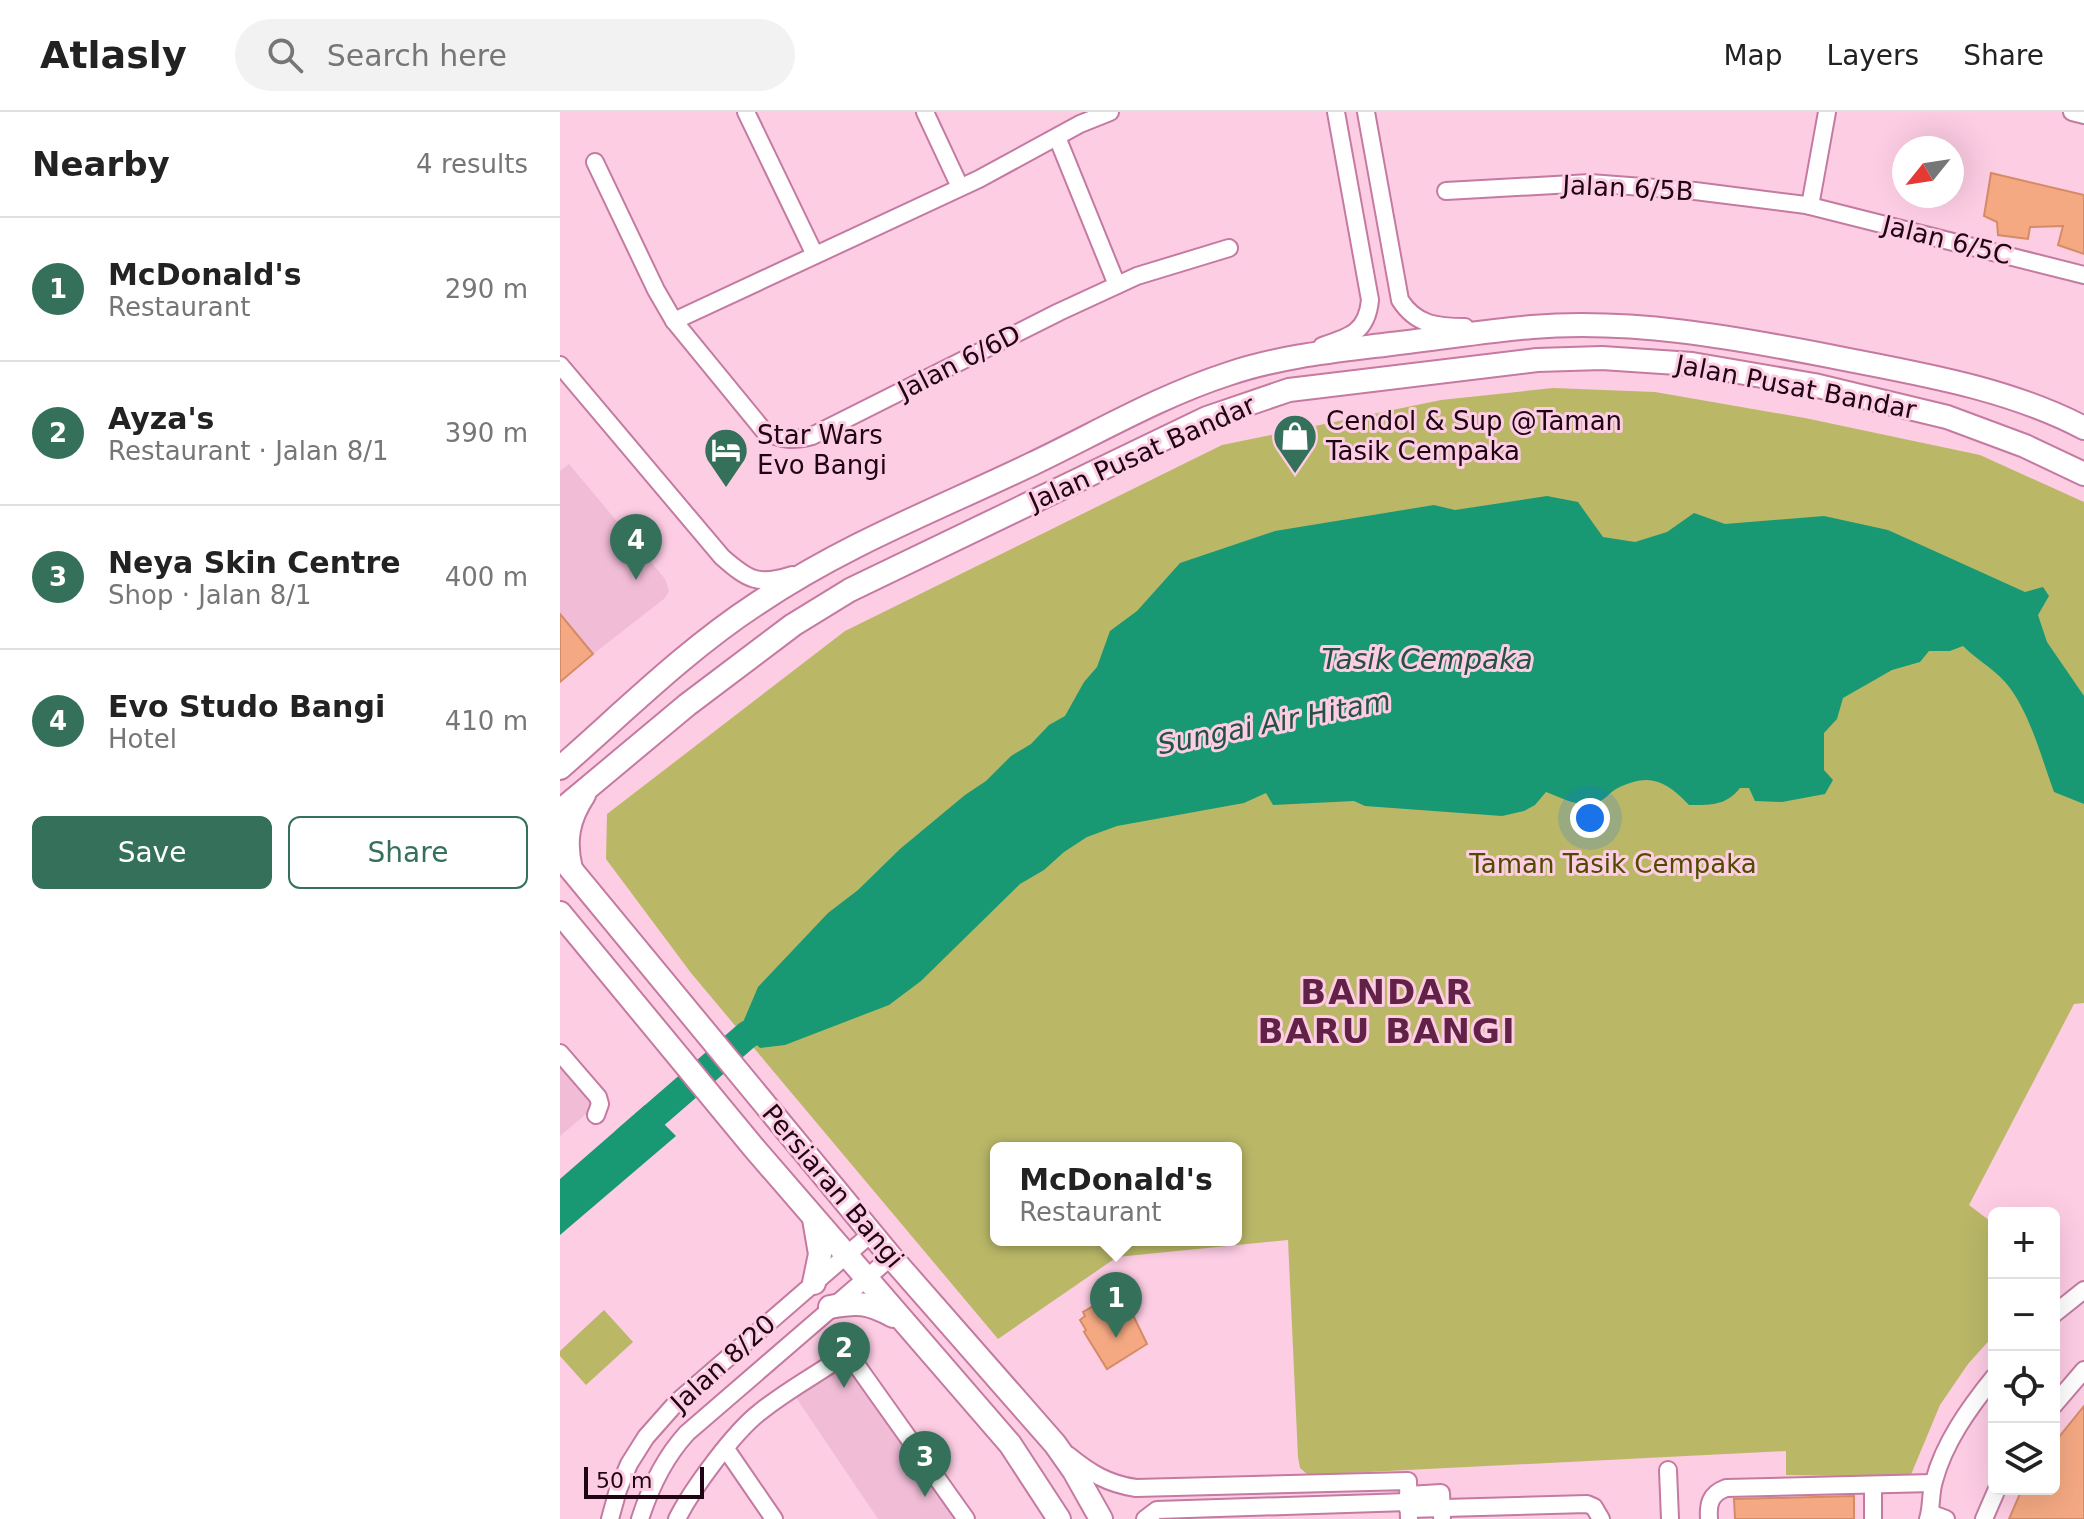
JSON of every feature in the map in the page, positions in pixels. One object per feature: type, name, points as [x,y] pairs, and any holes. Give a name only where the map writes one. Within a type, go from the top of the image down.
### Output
[{"type":"main road","name":"Jalan Pusat Bandar","points":[[565,762],[705,641],[756,603],[812,569],[883,530],[1028,466],[1174,395],[1228,374],[1287,358],[1534,327],[1653,328],[1734,338],[1892,369],[1994,393],[2084,428]]},
{"type":"main road","name":"Jalan Pusat Bandar","points":[[560,811],[687,705],[793,625],[850,590],[1207,418],[1289,390],[1537,360],[1602,358],[1692,364],[1814,385],[1947,417],[2025,446],[2084,474]]},
{"type":"main road","points":[[2025,446],[2084,460]]},
{"type":"main road","points":[[566,862],[570,821],[597,779]]},
{"type":"main road","name":"Persiaran Bangi","points":[[566,862],[891,1257],[1055,1444],[1101,1519]]},
{"type":"main road","name":"Persiaran Bangi","points":[[560,913],[728,1117],[1010,1444],[1059,1519]]},
{"type":"main road","points":[[560,930],[587,946]]},
{"type":"main road","points":[[814,1218],[820,1254],[814,1283]]},
{"type":"main road","points":[[830,1307],[867,1304],[905,1322]]},
{"type":"street","points":[[746,112],[815,255]]},
{"type":"street","points":[[925,112],[960,187]]},
{"type":"street","points":[[674,321],[960,187],[1110,112]]},
{"type":"street","points":[[1287,358],[1351,336],[1369,315],[1370,300],[1336,112]]},
{"type":"street","points":[[1366,112],[1400,300],[1408,313],[1432,325],[1534,327]]},
{"type":"street","points":[[1810,206],[1827,112]]},
{"type":"street","points":[[2072,112],[2084,115]]},
{"type":"street","points":[[1057,137],[1117,285]]},
{"type":"street","name":"Jalan 6/6D","points":[[595,162],[674,321],[764,431],[779,439],[796,440],[812,436],[1137,276],[1229,248]]},
{"type":"street","name":"Jalan 6/5B","points":[[1446,191],[1590,183],[1695,191],[1810,206]]},
{"type":"street","name":"Jalan 6/5C","points":[[1810,206],[2084,275]]},
{"type":"street","name":"Jalan Pusat Bandar","points":[[560,365],[722,557],[747,578],[763,582],[812,569]]},
{"type":"street","points":[[560,1053],[598,1097],[600,1104],[596,1115]]},
{"type":"street","name":"Jalan 8/20","points":[[610,1519],[629,1464],[646,1437],[703,1377],[872,1233]]},
{"type":"street","name":"Jalan 8/20","points":[[640,1519],[653,1484],[676,1445],[725,1398],[891,1257]]},
{"type":"street","points":[[2060,1309],[2084,1290]]},
{"type":"street","points":[[677,1519],[686,1500],[758,1412],[848,1353],[966,1519]]},
{"type":"street","points":[[2060,1398],[2084,1370]]},
{"type":"street","points":[[1934,1518],[1933,1483],[1943,1454],[1988,1385]]},
{"type":"street","points":[[1055,1444],[1101,1479],[1117,1485],[1154,1488],[1408,1481],[1408,1506]]},
{"type":"street","points":[[726,1449],[774,1519]]},
{"type":"street","points":[[1668,1470],[1670,1519]]},
{"type":"street","points":[[1382,1482],[1383,1511]]},
{"type":"street","points":[[1709,1519],[1708,1505],[1712,1497],[1726,1488],[1933,1483]]},
{"type":"street","points":[[1873,1486],[1873,1519]]},
{"type":"street","points":[[1154,1488],[1151,1514],[1383,1511],[1408,1506],[1441,1493],[1442,1514],[1587,1504],[1594,1507],[1601,1519]]},
{"type":"street","points":[[1984,1519],[1994,1495]]},
{"type":"shaded area","points":[[569,464],[665,579],[669,591],[665,598],[560,680],[560,471]]},
{"type":"shaded area","points":[[560,1062],[592,1099],[593,1108],[560,1136]]},
{"type":"shaded area","points":[[845,1362],[957,1519],[878,1519],[795,1396]]},
{"type":"green space","name":"Taman Tasik Cempaka","points":[[1553,388],[1655,392],[1805,418],[1980,455],[2084,502],[2084,1003],[2074,1004],[1969,1205],[1988,1219],[1988,1342],[1968,1364],[1940,1405],[1910,1477],[1786,1475],[1786,1451],[1308,1475],[1300,1468],[1298,1457],[1288,1240],[1242,1245],[1242,1142],[990,1142],[990,1246],[1228,1246],[1117,1257],[998,1339],[691,973],[606,859],[607,814],[845,631],[1222,445],[1441,400]]},
{"type":"green space","points":[[604,1310],[633,1342],[586,1385],[560,1356],[560,1351]]},
{"type":"water","name":"Tasik Cempaka","points":[[1547,496],[1578,502],[1603,537],[1635,542],[1667,532],[1694,513],[1725,524],[1824,516],[1888,530],[2025,592],[2043,587],[2049,596],[2038,615],[2047,642],[2084,696],[2084,804],[2054,792],[2024,712],[2000,676],[1963,646],[1950,651],[1929,651],[1920,662],[1892,670],[1843,698],[1837,719],[1824,733],[1824,770],[1833,780],[1825,794],[1782,802],[1755,801],[1749,788],[1740,788],[1723,801],[1689,805],[1664,784],[1647,780],[1628,784],[1601,801],[1588,804],[1546,792],[1535,805],[1524,811],[1502,816],[1365,806],[1354,801],[1273,805],[1266,793],[1244,803],[1117,826],[1087,837],[1020,884],[921,981],[889,1005],[785,1045],[760,1048],[747,1035],[744,1020],[758,987],[828,913],[858,890],[900,849],[986,781],[1011,756],[1031,744],[1049,725],[1065,716],[1084,682],[1097,667],[1110,631],[1137,611],[1180,563],[1275,531],[1434,505],[1455,510]]},
{"type":"water","points":[[645,1105],[676,1136],[560,1235],[560,1179]]},
{"type":"building","points":[[1991,173],[2084,195],[2084,254],[2058,245],[2063,226],[2030,227],[2028,239],[1998,235],[1997,222],[1984,216]]},
{"type":"building","points":[[560,614],[593,654],[560,682]]},
{"type":"building","points":[[1113,1295],[1118,1296],[1130,1317],[1133,1315],[1147,1344],[1107,1369],[1080,1320],[1085,1316],[1083,1312]]},
{"type":"building","points":[[2084,1406],[2084,1519],[2009,1519],[2019,1495],[2060,1495],[2060,1436]]},
{"type":"building","points":[[1854,1496],[1854,1519],[1735,1519],[1734,1499]]},
{"type":"waterway","name":"Sungai Air Hitam","points":[[626,1140],[747,1035],[780,1015]]},
{"type":"place","name":"Cendol & Sup @Taman Tasik Cempaka","points":[[1295,475]]},
{"type":"place","name":"Star Wars Evo Bangi","points":[[726,489]]},
{"type":"place","name":"Evo Studo Bangi","points":[[636,580]]},
{"type":"place","name":"McDonald's","points":[[1116,1338]]},
{"type":"place","name":"Ayza's","points":[[844,1388]]},
{"type":"place","name":"Neya Skin Centre","points":[[925,1497]]},
{"type":"district","name":"BANDAR BARU BANGI","points":[[1387,1012]]}]
